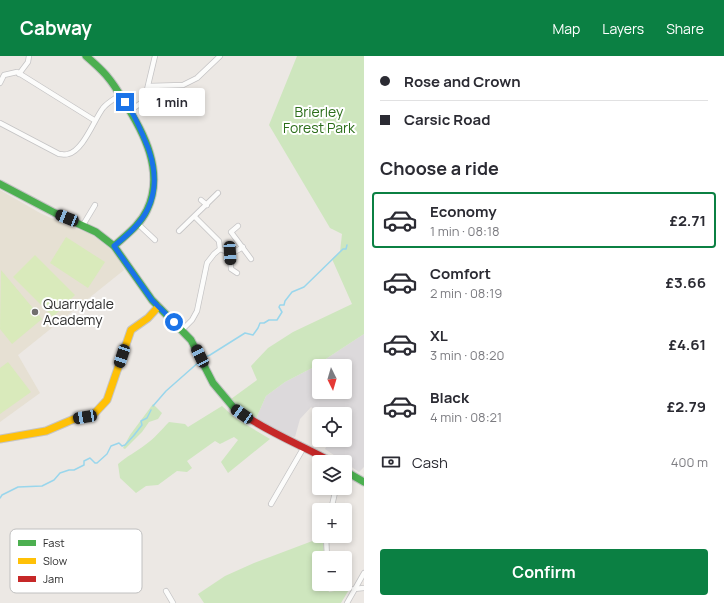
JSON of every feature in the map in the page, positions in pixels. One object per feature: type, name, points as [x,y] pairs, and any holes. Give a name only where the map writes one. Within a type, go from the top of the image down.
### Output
[{"type":"main road","points":[[86,56],[106,75],[131,110],[150,153],[154,174],[152,197],[146,211],[138,224],[114,246]]},
{"type":"main road","points":[[0,184],[55,214],[96,232],[114,246],[158,307],[191,340],[213,383],[234,408],[264,428],[319,455]]},
{"type":"main road","points":[[0,439],[46,432],[74,419],[94,414],[107,400],[131,330],[148,318],[158,307]]},
{"type":"main road","points":[[352,474],[364,482]]},
{"type":"street","points":[[19,74],[28,62],[29,56]]},
{"type":"street","points":[[131,110],[142,103],[145,98],[155,56]]},
{"type":"street","points":[[149,86],[183,84],[197,78],[220,56]]},
{"type":"street","points":[[0,83],[4,75],[17,72],[94,120]]},
{"type":"street","points":[[0,122],[59,154],[68,155],[81,145],[94,120],[104,106],[120,95]]},
{"type":"street","points":[[179,232],[218,193]]},
{"type":"street","points":[[201,200],[207,205]]},
{"type":"street","points":[[83,225],[95,206]]},
{"type":"street","points":[[195,217],[219,242],[220,249]]},
{"type":"street","points":[[138,224],[156,240]]},
{"type":"street","points":[[238,226],[231,232],[251,259]]},
{"type":"street","points":[[220,249],[233,253],[243,247]]},
{"type":"street","points":[[182,330],[192,320],[197,311],[207,263],[220,249]]},
{"type":"street","points":[[230,253],[231,269],[237,273]]},
{"type":"street","points":[[271,504],[304,447]]},
{"type":"street","points":[[347,603],[364,573]]},
{"type":"street","points":[[354,589],[364,588]]},
{"type":"street","points":[[166,591],[173,603]]},
{"type":"shaded area","name":"Quarrydale Academy","points":[[0,190],[40,213],[64,224],[86,232],[87,231],[115,253],[124,270],[18,355],[40,393],[0,422]]},
{"type":"shaded area","points":[[364,334],[364,467],[359,472],[352,467],[352,455],[334,455],[325,449],[326,447],[352,447],[352,407],[311,407],[300,419],[295,437],[282,434],[255,421],[266,396],[285,382],[312,368],[312,399],[352,399],[352,359],[326,359]]},
{"type":"green space","name":"Brierley Forest Park","points":[[297,56],[364,56],[364,334],[326,359],[312,359],[312,368],[285,382],[266,396],[255,421],[231,399],[257,380],[251,366],[268,348],[293,332],[352,304],[332,259],[340,252],[342,234],[330,228],[269,125]]},
{"type":"green space","points":[[66,237],[105,262],[88,288],[50,263]]},
{"type":"green space","points":[[35,255],[75,295],[53,317],[13,277]]},
{"type":"green space","points":[[1,270],[42,319],[12,344],[0,329]]},
{"type":"green space","points":[[8,362],[31,392],[0,414],[0,368]]},
{"type":"green space","points":[[153,404],[162,413],[158,419],[149,422],[142,432],[125,449],[123,448],[130,435]]},
{"type":"green space","points":[[222,406],[235,418],[270,439],[228,473],[221,462],[238,440],[234,437],[220,444],[215,441],[187,461],[192,468],[187,472],[177,471],[158,485],[146,486],[136,493],[120,478],[118,464],[148,443],[169,422],[185,424],[188,427]]},
{"type":"green space","points":[[312,541],[312,543],[323,543],[324,551],[312,551],[312,591],[348,591],[341,603],[204,603],[198,594],[225,576],[254,563]]},
{"type":"waterway","points":[[203,358],[245,333],[253,335],[260,323],[264,323],[269,320],[277,320],[282,312],[279,307],[280,305],[284,305],[285,301],[292,292],[304,287],[343,249],[346,249],[347,245]]},
{"type":"waterway","points":[[153,406],[166,391],[200,361]]},
{"type":"waterway","points":[[0,498],[2,495],[18,487],[42,486],[54,480],[60,473],[74,470],[84,465],[84,461],[90,458],[97,463],[107,454],[111,446],[119,443],[122,446],[125,445],[140,428],[142,425],[141,421],[147,418],[151,410]]},
{"type":"traffic: fast","points":[[86,56],[99,67],[108,78],[131,112],[145,139],[153,167],[154,181],[152,196],[147,210],[137,225],[114,246]]},
{"type":"traffic: fast","points":[[0,184],[55,213],[96,232],[114,246],[152,300],[191,340],[213,383],[234,408],[244,415]]},
{"type":"traffic: fast","points":[[352,475],[364,482]]},
{"type":"traffic: slow","points":[[0,439],[46,431],[74,419],[94,414],[107,400],[131,330],[148,318],[158,307]]},
{"type":"traffic: jam","points":[[244,415],[318,455]]},
{"type":"place","name":"Quarrydale Academy","points":[[35,312]]},
{"type":"route","points":[[125,102],[131,110],[152,157],[154,166],[154,182],[150,203],[146,211],[135,227],[114,246],[152,300],[174,322]]}]
